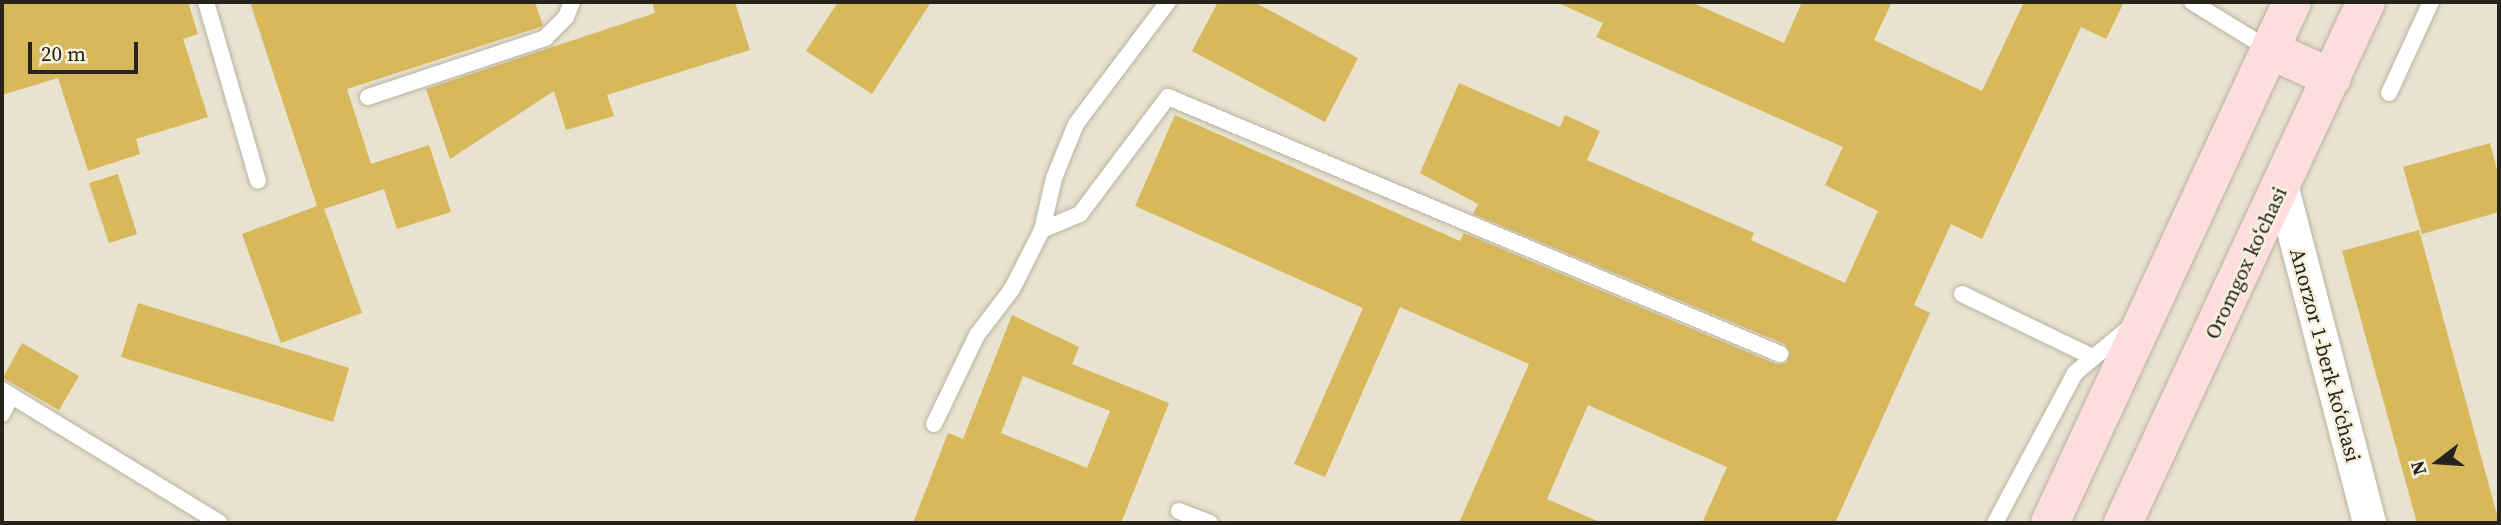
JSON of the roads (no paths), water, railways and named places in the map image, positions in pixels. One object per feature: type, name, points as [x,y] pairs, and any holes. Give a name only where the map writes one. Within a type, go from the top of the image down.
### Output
[{"type":"main road","points":[[2050,523],[2292,2]]},
{"type":"main road","name":"Oromgox ko‘chasi","points":[[2123,523],[2366,2]]},
{"type":"main road","points":[[2270,50],[2332,78]]},
{"type":"street","name":"Anorzor 1-berk koʻchasi","points":[[2282,187],[2369,523]]},
{"type":"lane","points":[[206,2],[258,181]]},
{"type":"lane","points":[[368,97],[545,38],[566,17],[572,2]]},
{"type":"lane","points":[[934,424],[977,335],[1012,289],[1042,230],[1054,178],[1076,124],[1168,2]]},
{"type":"lane","points":[[2192,2],[2270,50]]},
{"type":"lane","points":[[2389,93],[2431,2]]},
{"type":"lane","points":[[1042,230],[1080,215],[1168,97],[1780,354]]},
{"type":"lane","points":[[1962,294],[2090,356]]},
{"type":"lane","points":[[1995,523],[2059,397],[2090,356],[2149,309]]},
{"type":"lane","points":[[2,414],[7,393],[220,523]]},
{"type":"lane","points":[[1179,511],[1210,523]]}]
